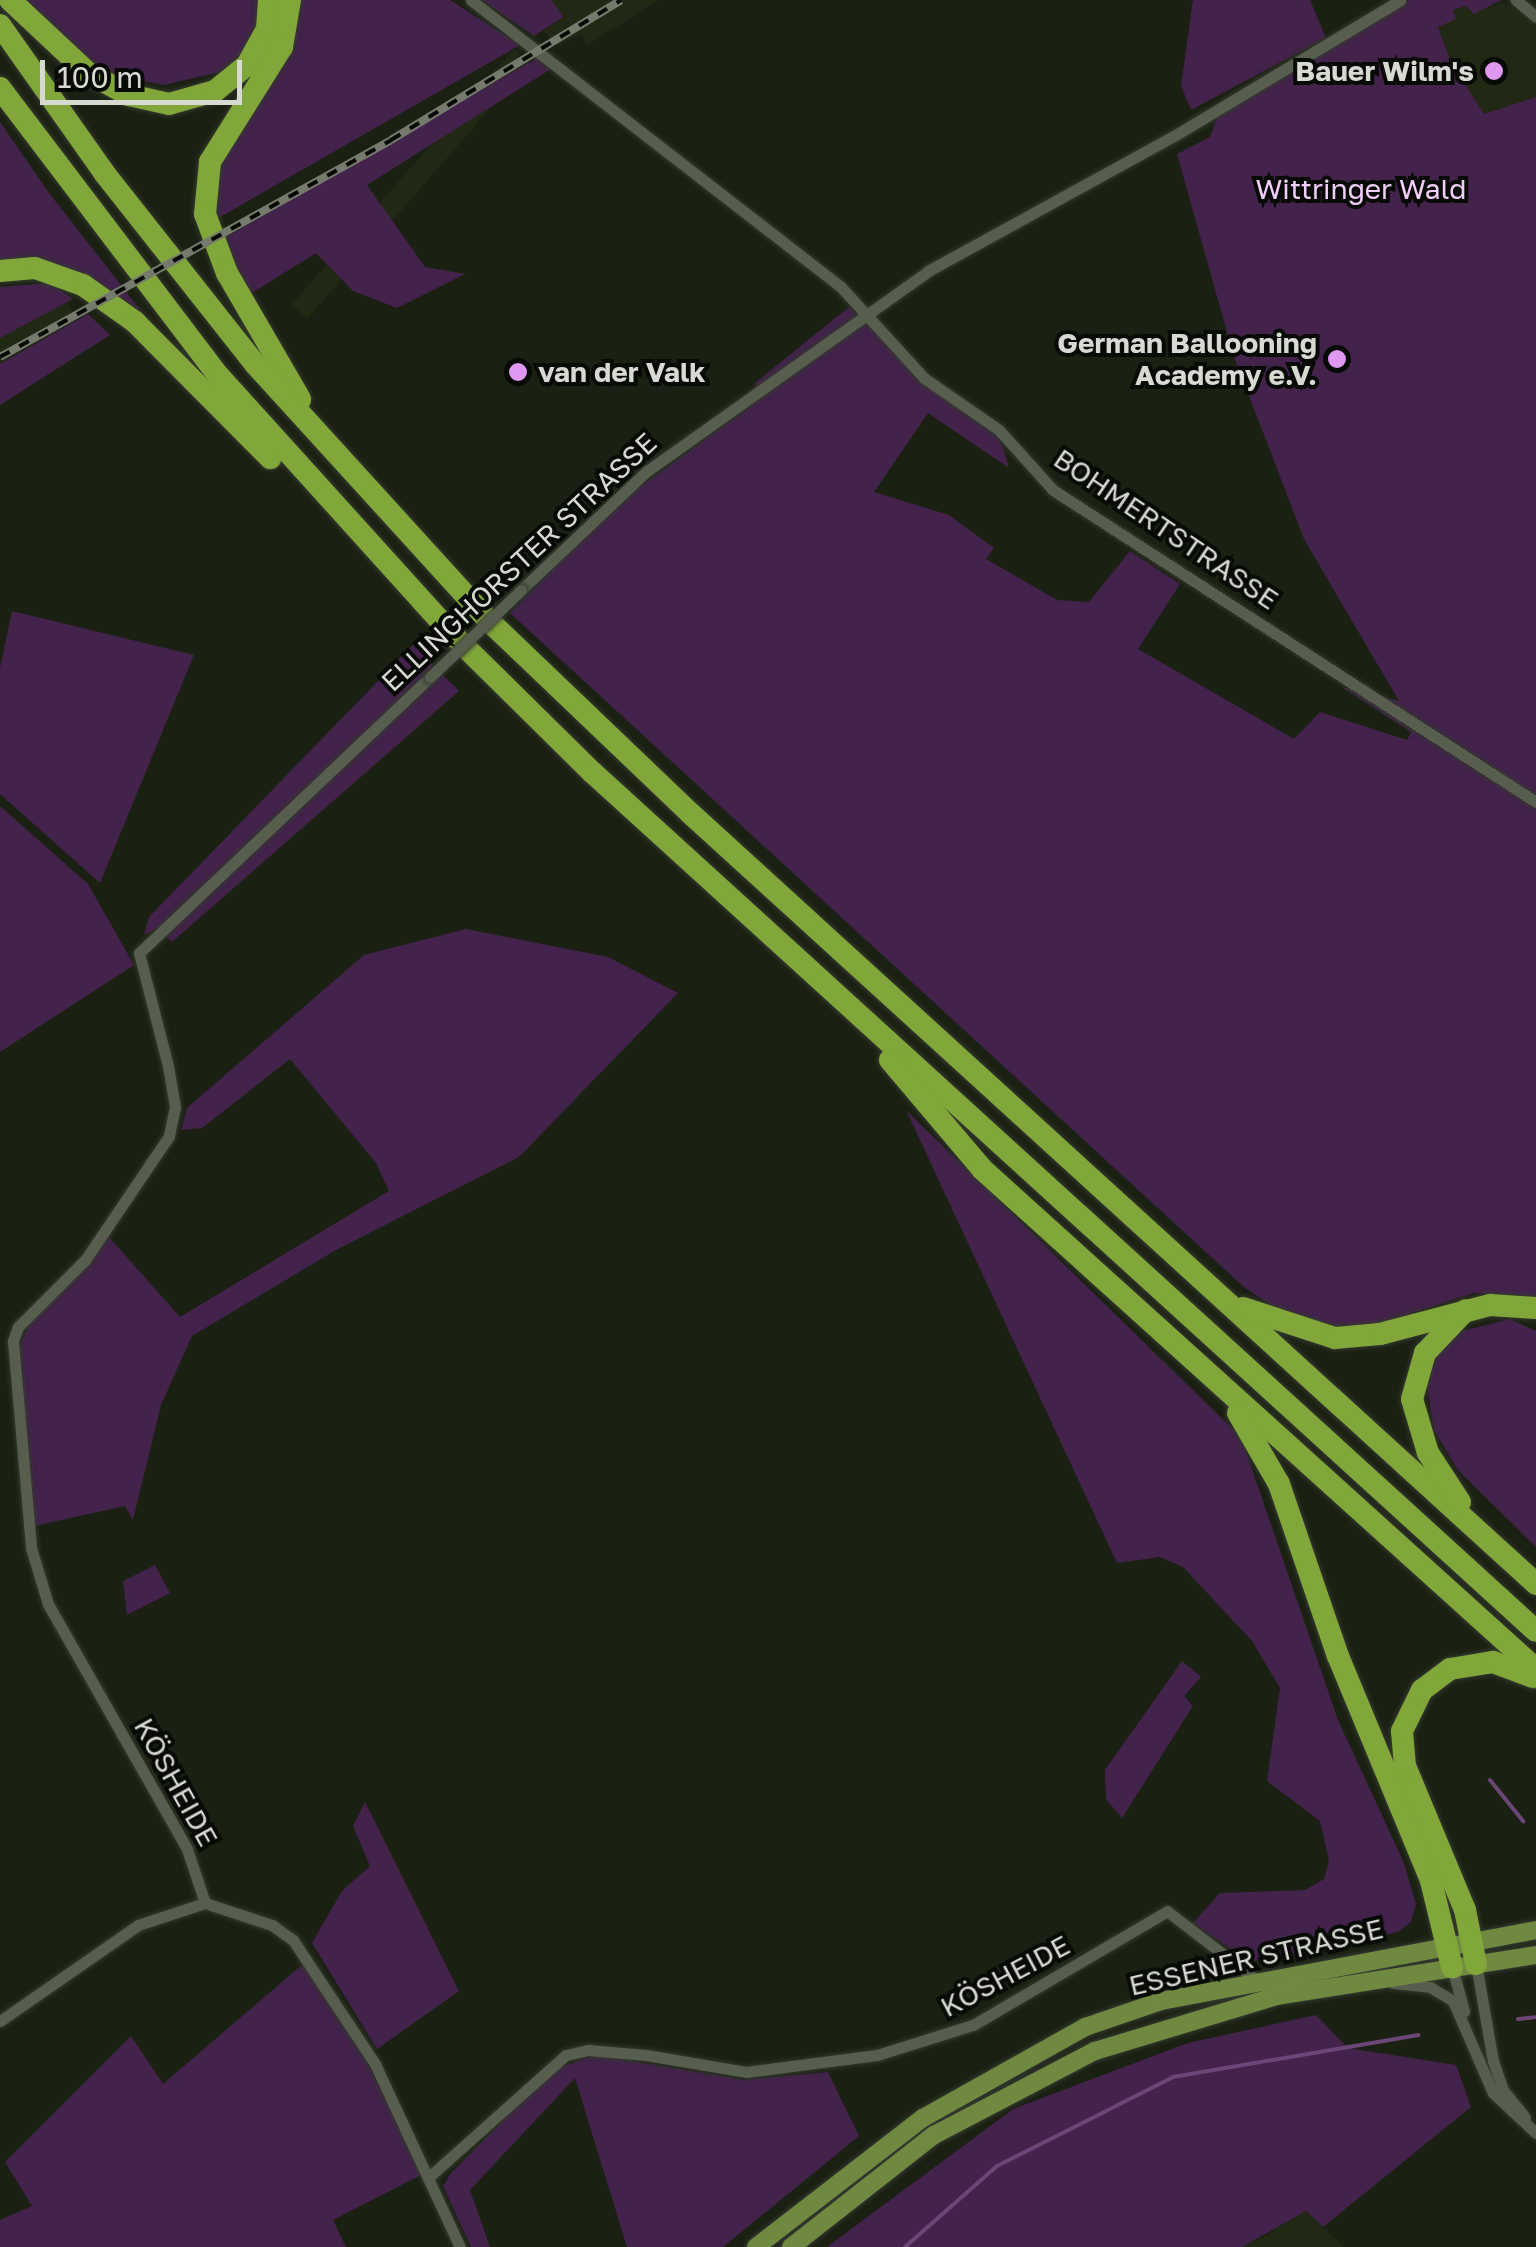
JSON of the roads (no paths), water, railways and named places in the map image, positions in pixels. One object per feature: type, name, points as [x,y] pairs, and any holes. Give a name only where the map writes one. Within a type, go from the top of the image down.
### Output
[{"type":"highway","points":[[10,0],[88,73],[129,95],[169,104],[215,91],[247,65],[267,29],[269,0]]},
{"type":"highway","points":[[290,0],[282,46],[210,162],[205,214],[227,273],[325,446]]},
{"type":"highway","points":[[0,25],[167,255],[325,446],[564,696],[1536,1584]]},
{"type":"highway","points":[[0,88],[127,262],[300,473],[580,760],[1536,1631]]},
{"type":"highway","points":[[0,271],[35,268],[83,286],[135,322],[266,457],[300,473]]},
{"type":"highway","points":[[845,1002],[982,1170],[1536,1668]]},
{"type":"highway","points":[[1226,1301],[1291,1329],[1335,1338],[1380,1334],[1466,1310],[1508,1303],[1536,1308]]},
{"type":"highway","points":[[1466,1310],[1425,1353],[1412,1399],[1428,1452],[1482,1534]]},
{"type":"highway","points":[[1209,1374],[1256,1437],[1279,1484],[1338,1656],[1418,1845],[1459,1958]]},
{"type":"highway","points":[[1459,1958],[1472,1940],[1405,1766],[1402,1731],[1422,1690],[1450,1669],[1493,1662],[1536,1680]]},
{"type":"main road","points":[[1472,1940],[1536,1930]]},
{"type":"main road","name":"ESSENER STRASSE","points":[[756,2247],[923,2118],[1015,2062],[1142,2008],[1258,1981],[1459,1958],[1536,1955]]},
{"type":"main road","name":"ESSENER STRASSE","points":[[791,2247],[921,2144],[1028,2082],[1172,2024],[1459,1958]]},
{"type":"street","name":"BOHMERTSTRASSE","points":[[471,0],[718,187],[869,314],[924,378],[999,430],[1053,490],[1536,802]]},
{"type":"street","name":"ELLINGHORSTER STRASSE","points":[[13,1334],[85,1260],[169,1136],[175,1107],[139,953],[647,471],[928,271],[1174,136],[1400,0]]},
{"type":"street","points":[[1516,0],[1536,17]]},
{"type":"street","name":"KÖSHEIDE","points":[[13,1334],[39,1581],[186,1849],[205,1903]]},
{"type":"street","points":[[0,2021],[138,1925],[205,1903],[272,1925],[293,1940],[374,2064],[430,2176],[460,2247]]},
{"type":"street","name":"KÖSHEIDE","points":[[430,2176],[566,2056],[588,2050],[646,2055],[746,2072],[877,2055],[973,2026],[1167,1911],[1258,1981]]},
{"type":"street","points":[[1459,1958],[1467,2021],[1492,2092],[1536,2130]]},
{"type":"street","points":[[1459,1958],[1503,2090],[1536,2130]]},
{"type":"street","points":[[1364,1981],[1430,1988],[1454,2001],[1467,2021]]},
{"type":"waterway","points":[[1490,1780],[1523,1821]]},
{"type":"waterway","points":[[1518,2019],[1536,2017]]},
{"type":"waterway","points":[[905,2247],[997,2166],[1173,2077],[1418,2035]]},
{"type":"railway","points":[[0,357],[391,140],[621,0]]},
{"type":"place","name":"Bauer Wilm's","points":[[1494,71]]},
{"type":"place","name":"German Ballooning Academy e.V.","points":[[1337,359]]},
{"type":"place","name":"van der Valk","points":[[518,372]]},
{"type":"park label","name":"Wittringer Wald","points":[[1361,189]]}]
